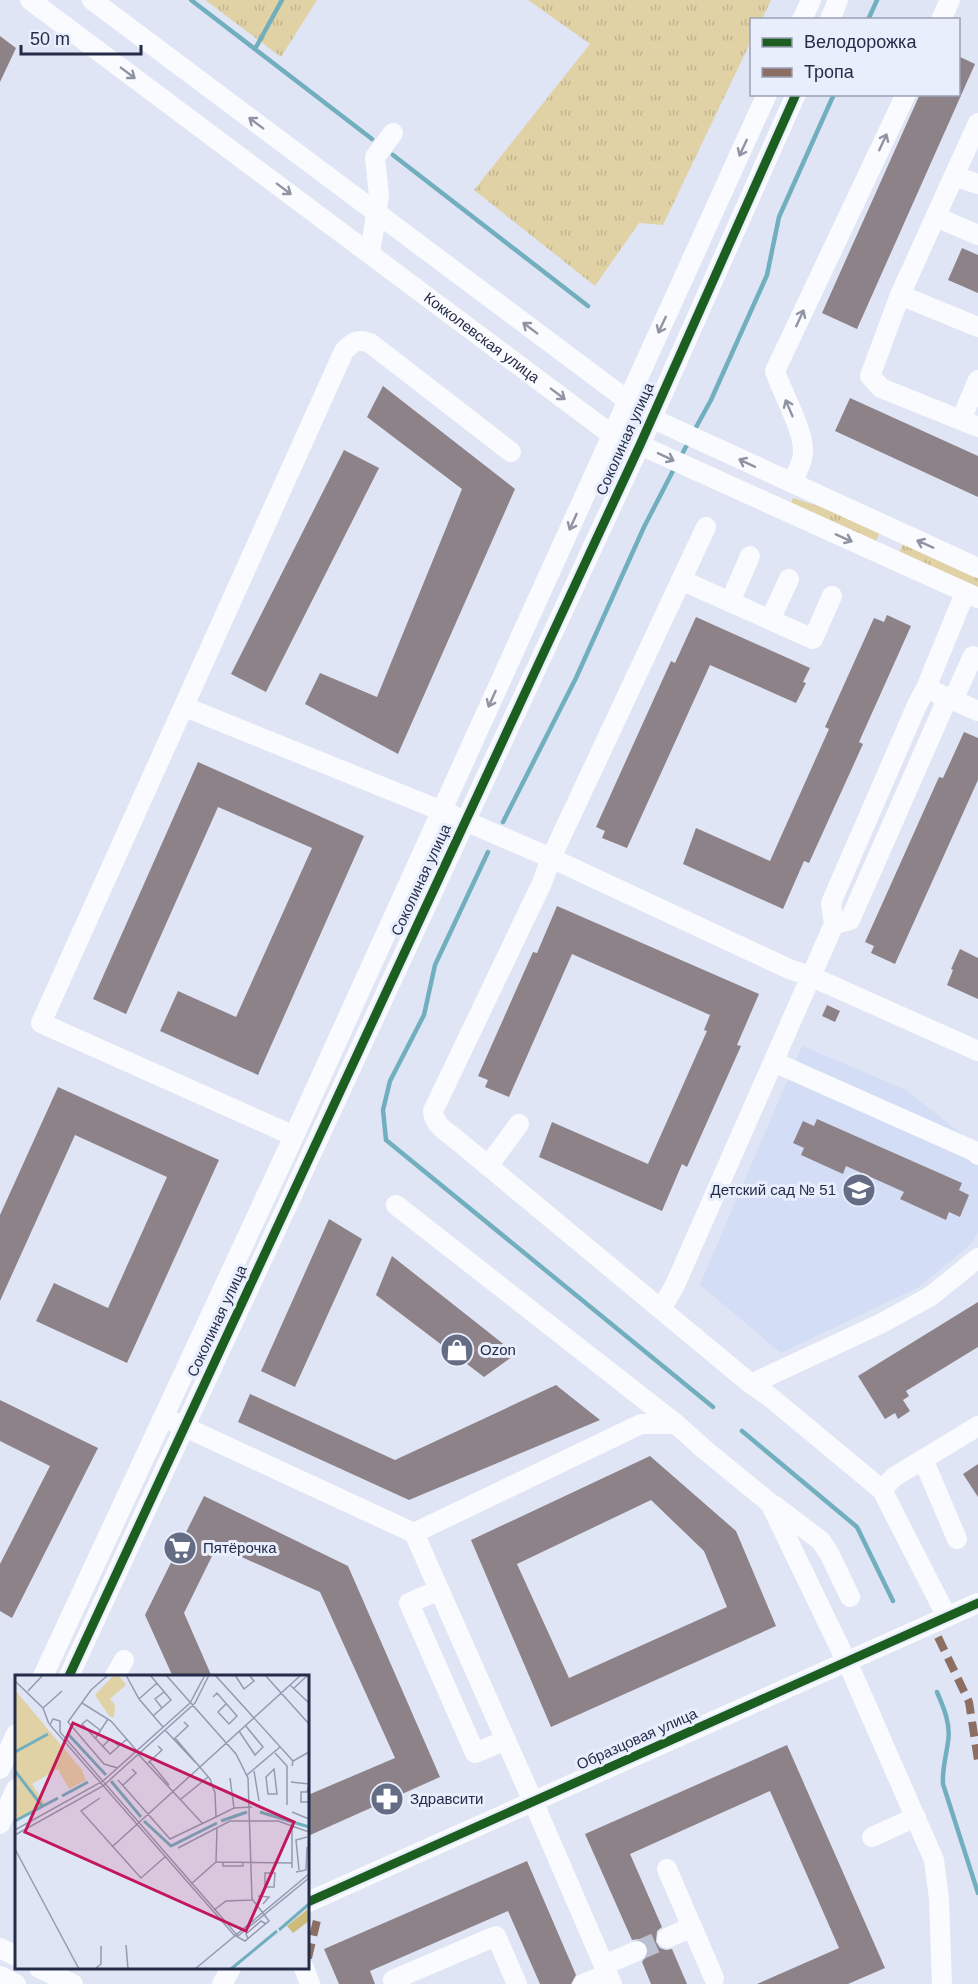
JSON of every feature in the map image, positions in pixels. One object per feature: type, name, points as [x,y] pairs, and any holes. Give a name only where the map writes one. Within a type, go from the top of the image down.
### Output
[{"type":"street","name":"Кокколевская улица","points":[[30,0],[612,435],[640,445],[972,595]]},
{"type":"street","points":[[92,0],[651,418],[978,568]]},
{"type":"street","points":[[803,18],[811,0]]},
{"type":"street","points":[[831,18],[838,0]]},
{"type":"street","points":[[942,18],[950,0]]},
{"type":"street","name":"Соколиная улица","points":[[49,1675],[163,1417],[294,1136],[766,96]]},
{"type":"street","name":"Соколиная улица","points":[[70,1675],[640,445],[795,96]]},
{"type":"street","points":[[792,483],[801,463],[803,451],[801,435],[775,371],[905,96]]},
{"type":"street","points":[[978,123],[900,295],[870,376],[881,388],[970,424],[978,380]]},
{"type":"street","points":[[370,253],[379,196],[375,157],[393,133]]},
{"type":"street","points":[[954,176],[978,184]]},
{"type":"street","points":[[936,217],[978,235]]},
{"type":"street","points":[[900,295],[978,327]]},
{"type":"street","points":[[294,1136],[41,1023],[344,351],[352,342],[361,340],[370,343],[511,452]]},
{"type":"street","points":[[706,526],[550,858],[542,883],[434,1111],[436,1122],[882,1490],[946,1617]]},
{"type":"street","points":[[883,556],[894,530]]},
{"type":"street","points":[[730,602],[750,556]]},
{"type":"street","points":[[770,620],[789,579]]},
{"type":"street","points":[[681,580],[813,639],[832,596]]},
{"type":"street","points":[[661,1309],[675,1285],[834,924],[831,903],[916,705],[972,595]]},
{"type":"street","points":[[834,924],[850,920],[950,699],[973,656]]},
{"type":"street","points":[[926,688],[978,711]]},
{"type":"street","points":[[185,707],[442,811],[550,858],[789,969],[810,976],[978,1051]]},
{"type":"street","points":[[774,1062],[978,1155]]},
{"type":"street","points":[[488,1166],[519,1124]]},
{"type":"street","points":[[396,1205],[676,1424],[770,1503],[820,1541],[830,1555],[850,1597]]},
{"type":"street","points":[[751,1384],[882,1323],[931,1296],[978,1258]]},
{"type":"street","points":[[163,1417],[414,1533],[608,1974]]},
{"type":"street","points":[[414,1533],[641,1424],[676,1424]]},
{"type":"street","points":[[882,1490],[894,1477],[978,1425]]},
{"type":"street","points":[[923,1459],[957,1539]]},
{"type":"street","points":[[770,1503],[846,1662],[934,1860],[939,1899],[941,1984]]},
{"type":"street","points":[[439,1590],[409,1603],[470,1743],[475,1753],[506,1740]]},
{"type":"street","name":"Образцовая улица","points":[[309,1902],[978,1603]]},
{"type":"street","points":[[0,1769],[15,1736]]},
{"type":"street","points":[[0,1824],[15,1791]]},
{"type":"street","points":[[872,1837],[916,1817]]},
{"type":"street","points":[[667,1869],[714,1978]]},
{"type":"street","points":[[667,1938],[692,1927]]},
{"type":"street","points":[[395,1984],[393,1980],[496,1936],[517,1984]]},
{"type":"street","points":[[0,1948],[15,1956]]},
{"type":"street","points":[[583,1984],[608,1974],[637,1951]]},
{"type":"street","points":[[41,1969],[73,1984]]},
{"type":"street","points":[[222,1984],[230,1969]]},
{"type":"street","points":[[304,1969],[310,1984]]},
{"type":"street","points":[[0,1976],[16,1984]]},
{"type":"shaded area","name":"Детский сад № 51","points":[[802,1046],[906,1090],[978,1147],[978,1233],[970,1245],[919,1287],[781,1353],[700,1285]]},
{"type":"green space","points":[[205,0],[317,0],[281,57]]},
{"type":"green space","points":[[528,0],[771,0],[762,18],[750,18],[750,43],[663,225],[639,223],[595,286],[474,190],[590,44]]},
{"type":"green space","points":[[793,498],[837,512],[880,532],[876,541],[791,503]]},
{"type":"green space","points":[[904,542],[978,575],[978,587],[899,552]]},
{"type":"building","points":[[0,36],[16,48],[0,82]]},
{"type":"building","points":[[960,57],[975,64],[857,329],[822,313],[919,96],[960,96]]},
{"type":"building","points":[[962,248],[978,255],[978,293],[948,280]]},
{"type":"building","points":[[383,386],[515,489],[398,754],[305,704],[320,673],[377,697],[462,489],[367,417]]},
{"type":"building","points":[[850,398],[978,456],[978,497],[835,431]]},
{"type":"building","points":[[344,450],[379,468],[266,692],[231,674]]},
{"type":"building","points":[[887,615],[911,626],[859,742],[863,744],[809,863],[804,861],[783,909],[683,864],[696,828],[770,861],[829,729],[825,727],[874,618],[884,622]]},
{"type":"building","points":[[696,617],[810,668],[803,682],[806,683],[796,703],[710,665],[627,848],[602,838],[605,831],[596,827],[671,661],[675,663]]},
{"type":"building","points":[[964,732],[978,738],[978,780],[895,964],[871,953],[874,946],[865,942],[939,777],[943,778]]},
{"type":"building","points":[[198,762],[364,836],[258,1075],[160,1031],[178,991],[236,1017],[312,848],[218,807],[126,1014],[93,999]]},
{"type":"building","points":[[557,906],[759,994],[737,1045],[741,1046],[687,1167],[682,1164],[662,1211],[539,1157],[552,1122],[648,1164],[707,1031],[704,1030],[710,1015],[572,954],[509,1097],[485,1087],[488,1080],[478,1076],[533,952],[537,953]]},
{"type":"building","points":[[960,949],[978,958],[978,999],[947,985]]},
{"type":"building","points":[[827,1005],[840,1011],[835,1022],[822,1016]]},
{"type":"building","points":[[58,1087],[219,1160],[127,1363],[36,1321],[54,1283],[108,1308],[167,1177],[75,1135],[0,1301],[0,1215]]},
{"type":"building","points":[[817,1119],[962,1183],[959,1190],[969,1195],[960,1217],[949,1212],[946,1220],[900,1199],[904,1192],[846,1166],[843,1174],[801,1155],[804,1148],[793,1143],[803,1121],[814,1126]]},
{"type":"building","points":[[329,1219],[362,1239],[295,1387],[261,1371]]},
{"type":"building","points":[[392,1256],[516,1354],[484,1377],[376,1295]]},
{"type":"building","points":[[978,1302],[978,1347],[906,1391],[909,1396],[903,1400],[910,1411],[898,1419],[895,1413],[885,1419],[858,1376]]},
{"type":"building","points":[[556,1385],[600,1420],[409,1500],[238,1422],[250,1394],[395,1460]]},
{"type":"building","points":[[0,1400],[98,1448],[12,1618],[0,1611],[0,1564],[50,1466],[0,1441]]},
{"type":"building","points":[[650,1456],[736,1531],[776,1626],[551,1727],[471,1540]],"holes":[[[651,1500],[704,1551],[727,1607],[569,1678],[517,1564]]]},
{"type":"building","points":[[978,1464],[978,1497],[963,1474]]},
{"type":"building","points":[[204,1496],[348,1566],[440,1777],[309,1836],[309,1795],[395,1758],[320,1592],[217,1546],[184,1613],[211,1675],[172,1675],[145,1615]]},
{"type":"building","points":[[787,1745],[885,1968],[848,1984],[757,1984],[839,1948],[770,1791],[630,1854],[662,1927],[657,1931],[656,1942],[660,1948],[672,1949],[687,1984],[651,1984],[642,1962],[649,1953],[648,1946],[639,1939],[632,1940],[585,1834]]},
{"type":"building","points":[[527,1861],[576,1975],[571,1984],[540,1984],[508,1911],[370,1971],[375,1984],[339,1984],[324,1949]]},
{"type":"waterway","points":[[191,0],[372,139]]},
{"type":"waterway","points":[[255,49],[282,0]]},
{"type":"waterway","points":[[869,18],[877,0]]},
{"type":"waterway","points":[[694,431],[711,400],[767,275],[779,217],[833,96]]},
{"type":"waterway","points":[[393,155],[588,306]]},
{"type":"waterway","points":[[680,458],[689,441]]},
{"type":"waterway","points":[[503,822],[576,678],[644,527],[676,465]]},
{"type":"waterway","points":[[488,852],[435,965],[424,1015],[390,1081],[383,1110],[386,1140],[713,1407]]},
{"type":"waterway","points":[[742,1431],[857,1527],[893,1601]]},
{"type":"waterway","points":[[937,1692],[949,1729],[943,1784],[978,1893]]},
{"type":"tunnel","points":[[637,1951],[667,1938]]},
{"type":"marked path","points":[[938,1637],[969,1702],[978,1760]]},
{"type":"marked path","points":[[309,1954],[318,1916]]},
{"type":"cycle path","points":[[69,1675],[640,445],[795,96]]},
{"type":"cycle path","points":[[309,1902],[978,1603]]},
{"type":"place","name":"Детский сад № 51","points":[[859,1190]]},
{"type":"place","name":"Ozon","points":[[457,1350]]},
{"type":"place","name":"Пятёрочка","points":[[180,1548]]},
{"type":"place","name":"Здравсити","points":[[387,1799]]}]
